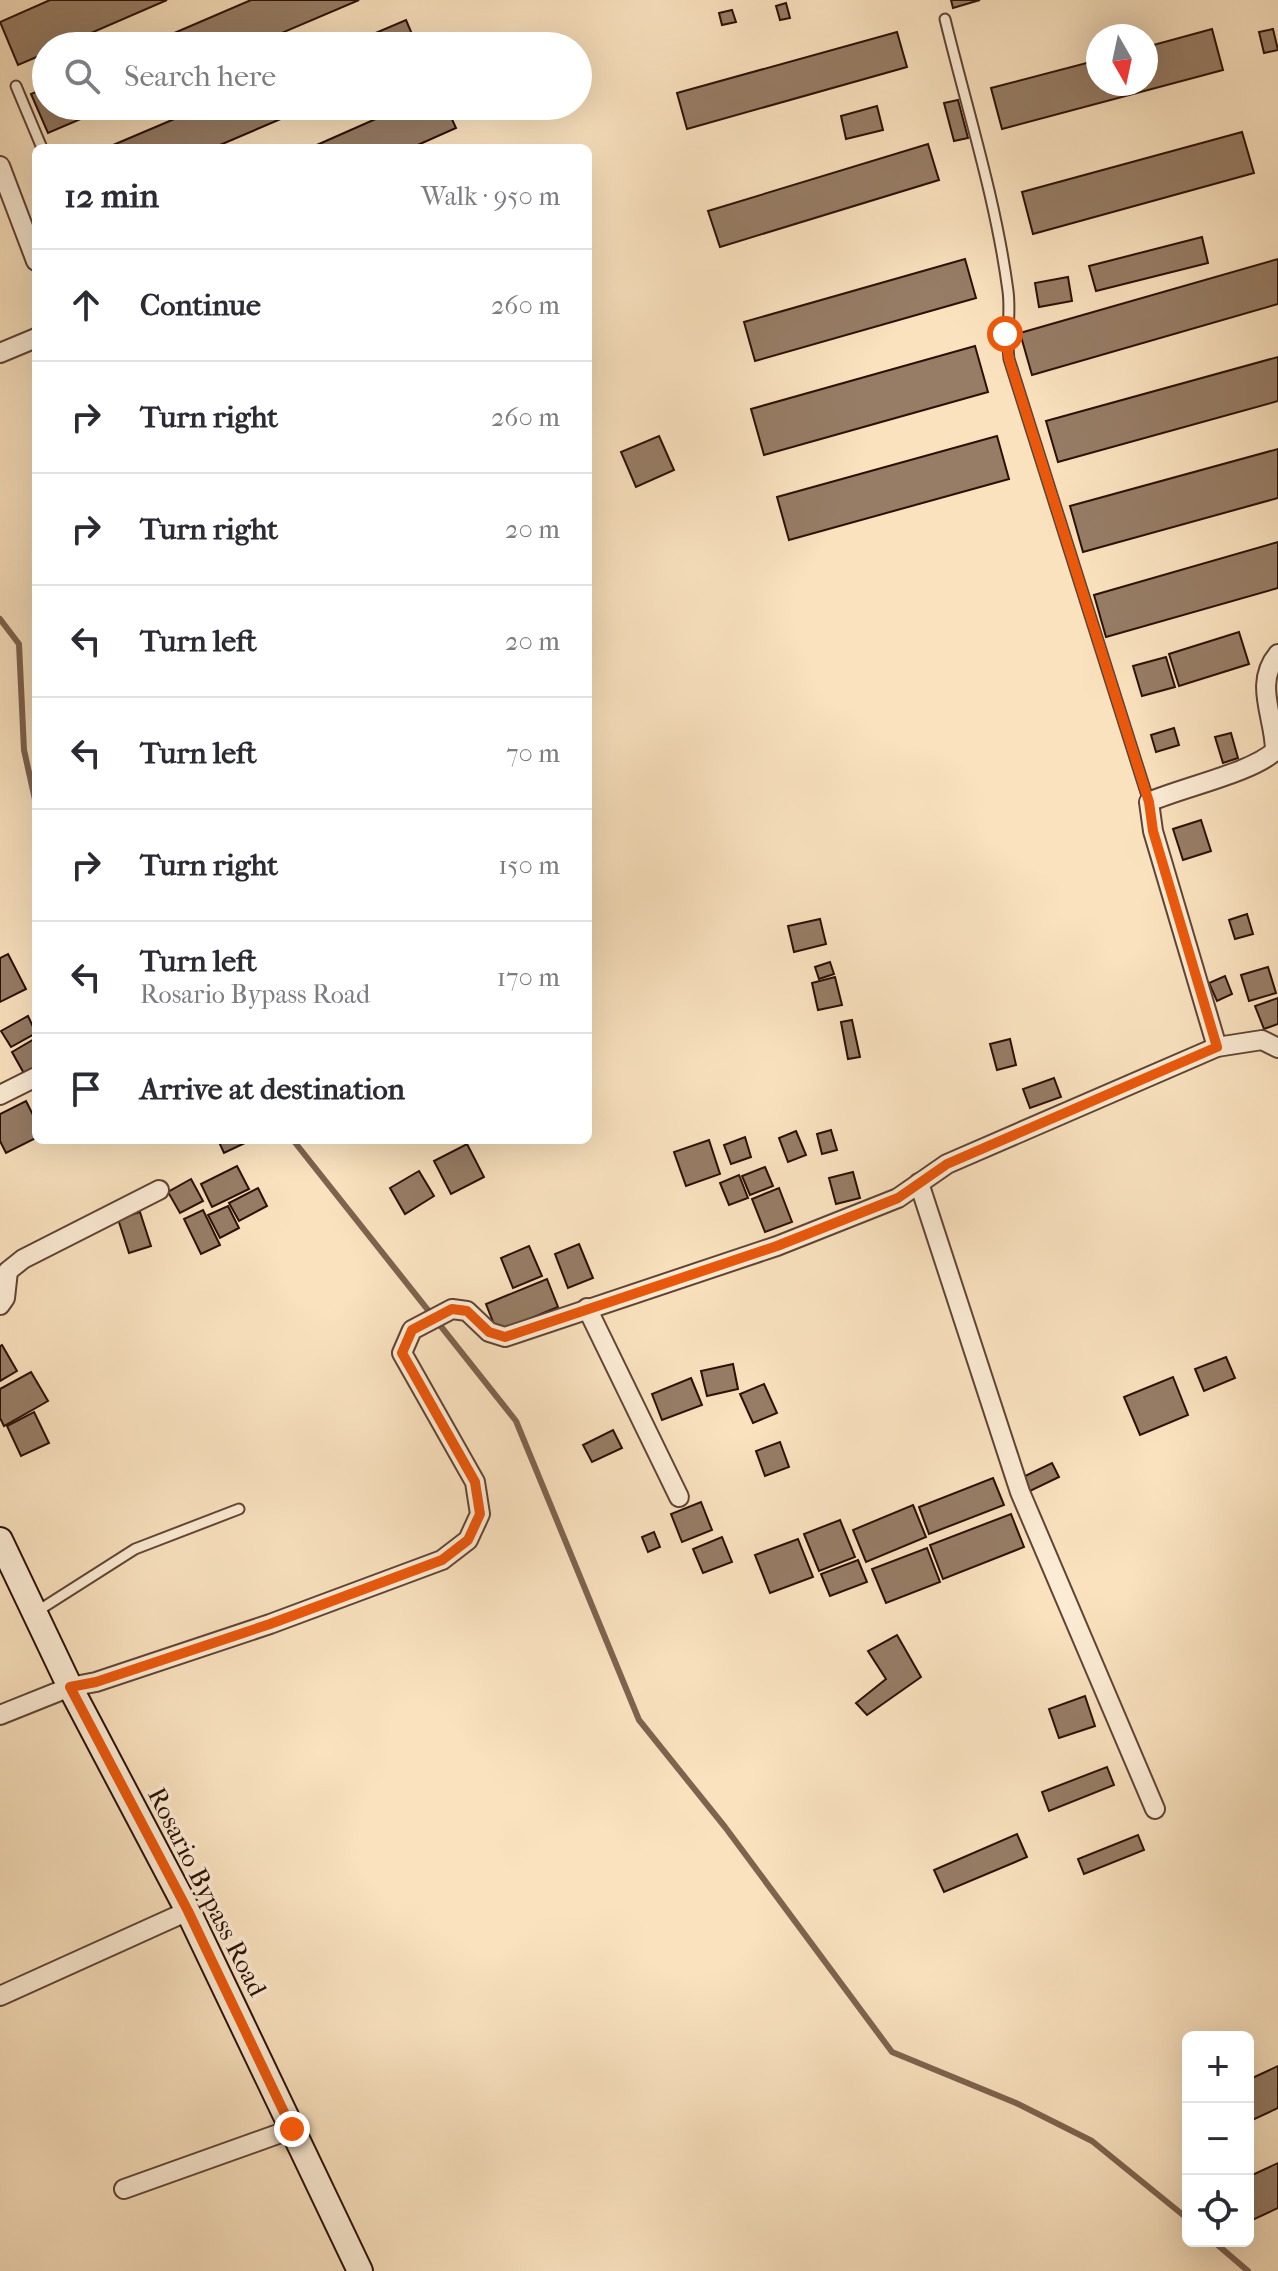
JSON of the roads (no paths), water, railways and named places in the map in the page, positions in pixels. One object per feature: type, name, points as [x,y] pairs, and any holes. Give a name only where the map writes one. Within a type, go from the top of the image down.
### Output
[{"type":"main road","name":"Rosario Bypass Road","points":[[0,1540],[70,1687],[188,1911],[360,2271]]},
{"type":"street","points":[[0,166],[32,250]]},
{"type":"street","points":[[0,353],[32,340]]},
{"type":"street","points":[[1217,1047],[1153,831],[1149,802],[1184,787],[1247,768],[1275,751],[1275,732],[1263,685],[1278,654]]},
{"type":"street","points":[[0,1715],[70,1687],[96,1682],[270,1624],[442,1560],[468,1540],[480,1514],[475,1482],[402,1353],[412,1330],[452,1309],[467,1311],[489,1332],[505,1337],[777,1246],[898,1198],[947,1164],[1217,1047],[1262,1040],[1278,1048]]},
{"type":"street","points":[[0,1095],[32,1079]]},
{"type":"street","points":[[919,1183],[1020,1492],[1155,1809]]},
{"type":"street","points":[[0,1305],[5,1298],[8,1271],[23,1259],[159,1190]]},
{"type":"street","points":[[587,1308],[679,1497]]},
{"type":"street","points":[[0,1996],[188,1911]]},
{"type":"street","points":[[124,2189],[292,2129]]},
{"type":"lane","points":[[945,19],[1009,295],[1005,334],[1009,359],[1149,802]]},
{"type":"lane","points":[[16,86],[40,144]]},
{"type":"lane","points":[[35,1613],[109,1563],[239,1509]]},
{"type":"waterway","points":[[0,619],[19,644],[24,750],[32,786]]},
{"type":"waterway","points":[[296,1144],[516,1421],[639,1720],[725,1827],[892,2052],[1016,2103],[1092,2141],[1182,2214]]},
{"type":"waterway","points":[[1220,2247],[1248,2271]]}]
